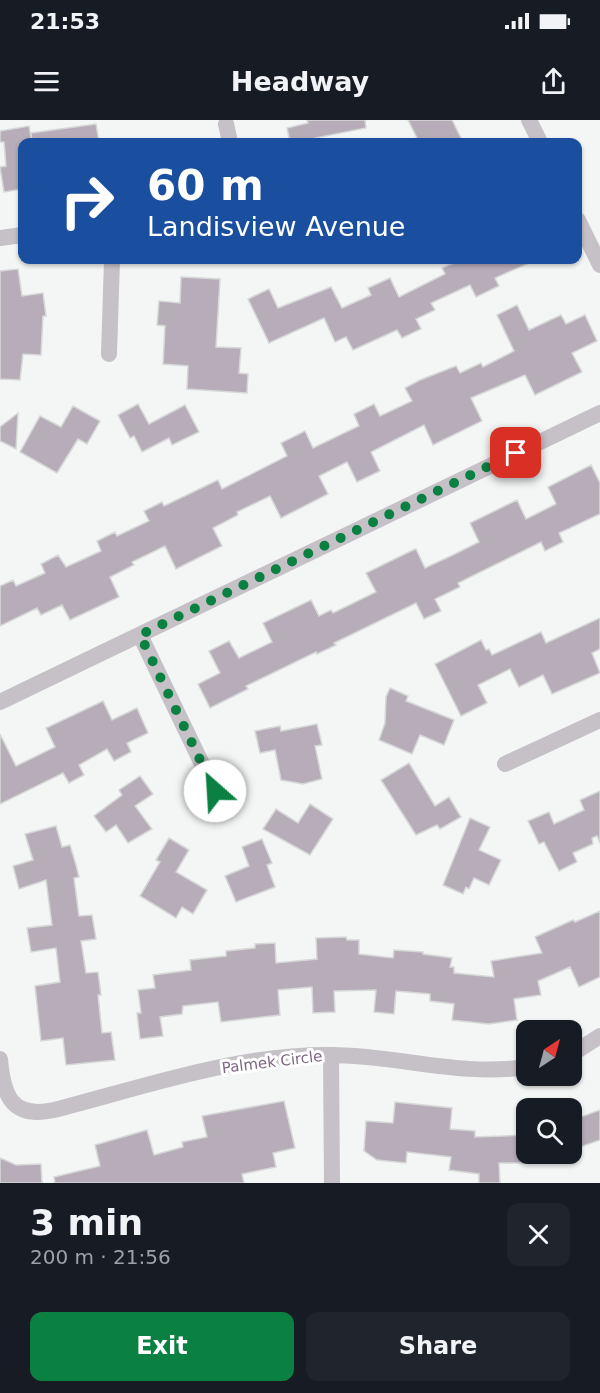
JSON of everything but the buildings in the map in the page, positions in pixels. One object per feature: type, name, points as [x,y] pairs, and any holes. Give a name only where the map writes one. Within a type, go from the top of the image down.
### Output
[{"type":"street","points":[[529,120],[538,138]]},
{"type":"street","points":[[226,124],[229,138]]},
{"type":"street","points":[[582,228],[600,265]]},
{"type":"street","points":[[0,238],[18,236]]},
{"type":"street","points":[[109,354],[112,264]]},
{"type":"street","points":[[0,702],[600,413]]},
{"type":"street","points":[[140,635],[215,791]]},
{"type":"street","points":[[505,764],[600,720]]},
{"type":"street","points":[[582,1048],[600,1036]]},
{"type":"street","points":[[331,1055],[332,1183]]},
{"type":"street","name":"Palmek Circle","points":[[0,1059],[2,1082],[10,1100],[22,1110],[33,1113],[54,1110],[226,1066],[331,1055],[410,1060],[473,1069],[516,1067]]},
{"type":"route","points":[[215,791],[140,635],[516,453]]}]
